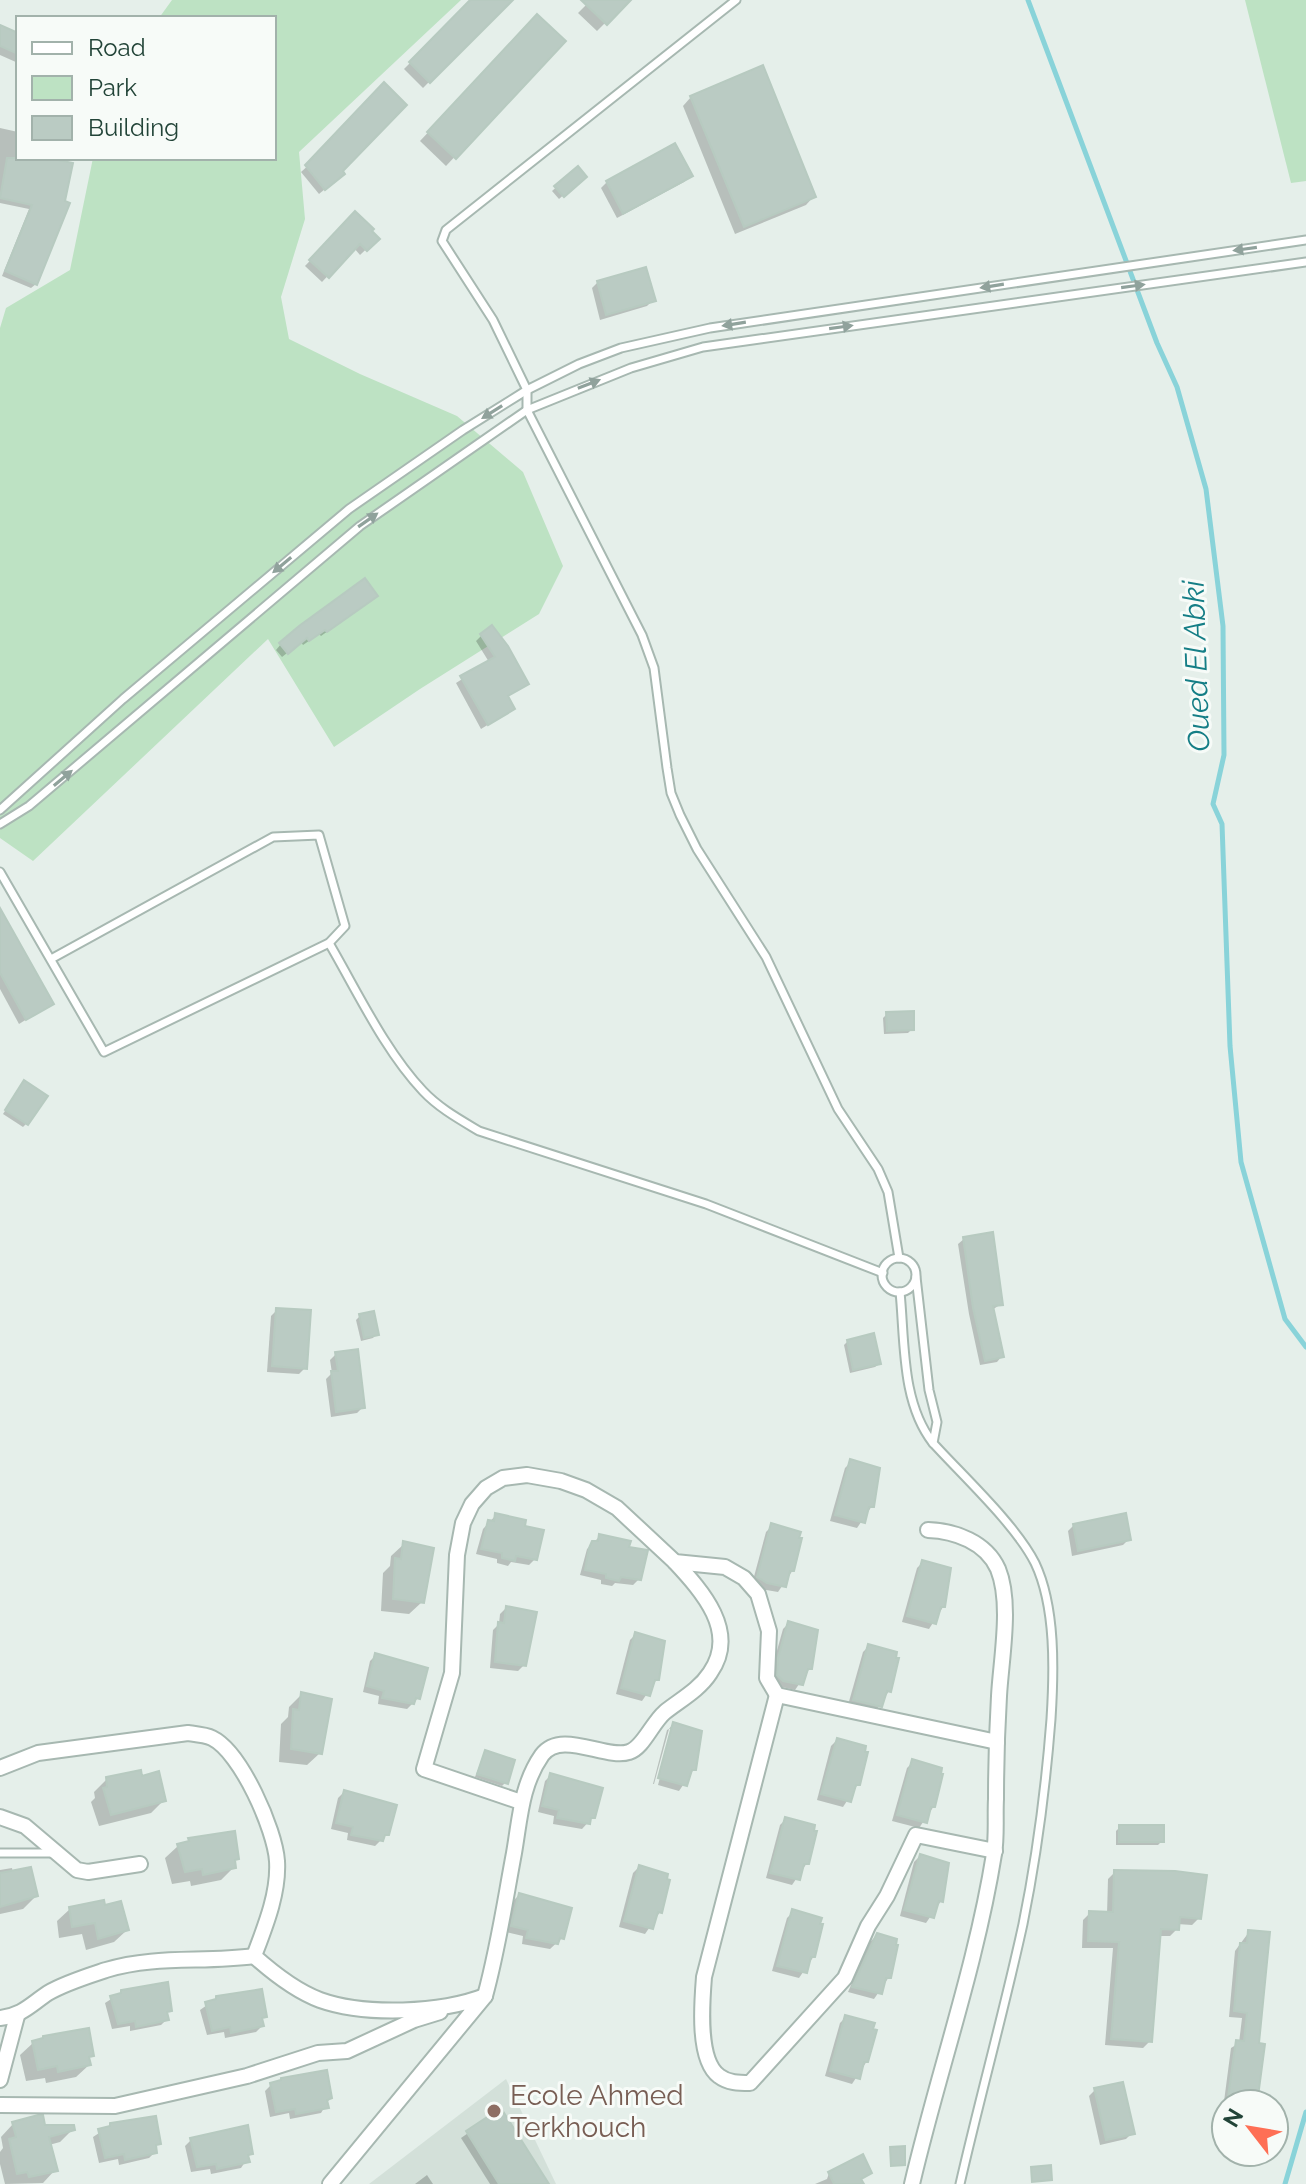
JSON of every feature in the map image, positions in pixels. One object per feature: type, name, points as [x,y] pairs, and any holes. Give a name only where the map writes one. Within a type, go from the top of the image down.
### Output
[{"type":"street","points":[[330,2184],[485,1996],[515,1849],[521,1802],[545,1751],[562,1745],[627,1753],[638,1747],[653,1723],[710,1674],[719,1658],[720,1633],[715,1614],[703,1593],[675,1562],[617,1508],[586,1490],[561,1481],[527,1475],[503,1478],[486,1488],[472,1504],[463,1523],[457,1555],[452,1673],[424,1769],[521,1802]]},
{"type":"street","points":[[912,2184],[953,2034],[995,1851],[1005,1597],[998,1569],[988,1553],[975,1542],[944,1531],[928,1530]]},
{"type":"street","points":[[675,1562],[725,1567],[744,1578],[758,1594],[769,1631],[767,1678],[777,1695],[704,1977],[701,2011],[707,2057],[717,2075],[731,2082],[750,2083],[845,1978],[868,1926],[887,1896],[916,1835],[995,1851]]},
{"type":"street","points":[[777,1695],[997,1742]]},
{"type":"street","points":[[0,1768],[38,1753],[188,1733],[213,1738],[231,1754],[271,1828],[277,1862],[274,1893],[254,1956]]},
{"type":"street","points":[[0,1817],[25,1826],[77,1870],[88,1872],[140,1864]]},
{"type":"street","points":[[0,2018],[17,2016],[51,1991],[137,1961],[223,1961],[254,1956],[276,1975],[320,2000],[352,2007],[391,2010],[464,2004]]},
{"type":"street","points":[[0,2105],[115,2106],[247,2076],[318,2053],[347,2051],[414,2020],[485,1996]]},
{"type":"street","points":[[0,2080],[17,2016]]},
{"type":"lane","points":[[736,0],[443,235],[446,248],[493,320],[527,390],[527,410],[642,635],[654,668],[669,780],[680,815],[697,849],[766,957],[838,1109],[878,1169],[888,1192],[899,1258]]},
{"type":"lane","points":[[0,810],[123,699],[349,509],[527,390],[621,348],[710,328],[1306,240]]},
{"type":"lane","points":[[0,824],[29,806],[360,526],[527,410],[631,368],[703,347],[1306,262]]},
{"type":"lane","points":[[0,872],[104,1052],[329,943],[345,926],[319,835],[273,837],[51,959]]},
{"type":"lane","points":[[329,943],[397,1059],[423,1091],[450,1114],[479,1131],[706,1204],[883,1273]]},
{"type":"lane","points":[[900,1292],[885,1284],[883,1273],[889,1262],[899,1258],[914,1265],[929,1390],[937,1422],[933,1443]]},
{"type":"lane","points":[[900,1292],[911,1287],[916,1277]]},
{"type":"lane","points":[[900,1292],[910,1390],[921,1425],[933,1443],[1020,1539],[1036,1565],[1048,1614],[1052,1649],[1048,1759],[1023,1922],[960,2184]]},
{"type":"lane","points":[[0,1853],[57,1852]]},
{"type":"shaded area","name":"Ecole Ahmed Terkhouch","points":[[506,2079],[556,2184],[369,2184]]},
{"type":"green space","points":[[172,0],[461,0],[299,152],[305,219],[281,297],[289,339],[457,416],[523,472],[563,566],[539,614],[334,747],[268,639],[33,861],[0,838],[0,328],[6,308],[70,270],[93,160],[276,160],[276,16],[160,16]]},
{"type":"green space","points":[[1245,0],[1306,0],[1306,181],[1291,183]]},
{"type":"building","points":[[470,0],[513,0],[430,83],[409,62]]},
{"type":"building","points":[[581,0],[631,0],[607,25]]},
{"type":"building","points":[[537,14],[566,41],[456,159],[427,132]]},
{"type":"building","points":[[0,25],[16,32],[16,53],[0,46]]},
{"type":"building","points":[[763,65],[816,197],[744,227],[690,96]]},
{"type":"building","points":[[384,82],[407,105],[343,171],[345,174],[325,190],[305,165]]},
{"type":"building","points":[[675,143],[693,176],[623,214],[606,181]]},
{"type":"building","points":[[7,158],[73,163],[65,201],[70,203],[37,285],[5,271],[32,205],[0,198]]},
{"type":"building","points":[[578,166],[587,177],[564,197],[554,186]]},
{"type":"building","points":[[355,211],[380,239],[367,251],[360,244],[329,278],[309,260]]},
{"type":"building","points":[[646,267],[656,301],[606,315],[597,281]]},
{"type":"building","points":[[365,578],[378,596],[327,632],[325,630],[309,641],[307,638],[288,654],[279,643]]},
{"type":"building","points":[[492,625],[529,684],[508,696],[515,709],[488,725],[460,676],[495,657],[480,634]]},
{"type":"building","points":[[0,908],[54,1004],[26,1020],[0,973]]},
{"type":"building","points":[[914,1011],[914,1030],[887,1031],[886,1012]]},
{"type":"building","points":[[24,1080],[48,1096],[28,1125],[5,1110]]},
{"type":"building","points":[[993,1232],[1003,1305],[993,1306],[1004,1357],[985,1361],[973,1308],[963,1237]]},
{"type":"building","points":[[276,1308],[311,1310],[307,1369],[272,1366]]},
{"type":"building","points":[[374,1311],[379,1335],[364,1338],[359,1314]]},
{"type":"building","points":[[874,1333],[881,1364],[853,1370],[847,1340]]},
{"type":"building","points":[[358,1349],[365,1408],[336,1412],[331,1371],[338,1371],[335,1352]]},
{"type":"building","points":[[850,1459],[880,1468],[874,1507],[869,1507],[865,1523],[835,1515]]},
{"type":"building","points":[[495,1513],[526,1520],[525,1526],[544,1530],[537,1560],[516,1556],[515,1561],[502,1558],[502,1553],[481,1549],[488,1520],[494,1521]]},
{"type":"building","points":[[1126,1513],[1131,1540],[1078,1551],[1073,1524]]},
{"type":"building","points":[[771,1523],[801,1532],[794,1571],[790,1571],[786,1587],[767,1583],[757,1577]]},
{"type":"building","points":[[599,1534],[631,1541],[629,1547],[648,1550],[641,1580],[621,1577],[619,1581],[606,1578],[606,1574],[585,1570],[589,1548],[592,1541],[598,1541]]},
{"type":"building","points":[[403,1541],[434,1548],[424,1603],[393,1599],[395,1558],[401,1559]]},
{"type":"building","points":[[922,1560],[951,1568],[945,1607],[941,1607],[936,1624],[907,1616]]},
{"type":"building","points":[[506,1606],[537,1612],[526,1666],[495,1662],[498,1622],[504,1623]]},
{"type":"building","points":[[788,1621],[818,1630],[812,1669],[808,1669],[803,1685],[783,1681],[777,1675],[778,1658]]},
{"type":"building","points":[[635,1632],[665,1641],[659,1680],[655,1680],[650,1696],[621,1688]]},
{"type":"building","points":[[868,1644],[897,1652],[896,1658],[899,1658],[891,1692],[887,1691],[882,1707],[853,1700]]},
{"type":"building","points":[[375,1653],[428,1668],[420,1699],[416,1698],[414,1704],[382,1698],[384,1691],[367,1686]]},
{"type":"building","points":[[301,1692],[332,1699],[322,1754],[291,1749],[293,1709],[299,1710]]},
{"type":"building","points":[[673,1722],[702,1731],[696,1770],[692,1770],[687,1786],[658,1778]]},
{"type":"building","points":[[837,1738],[866,1746],[865,1752],[868,1752],[860,1785],[856,1785],[851,1802],[821,1794]]},
{"type":"building","points":[[485,1750],[515,1760],[508,1784],[477,1774]]},
{"type":"building","points":[[912,1759],[942,1768],[935,1807],[931,1807],[927,1823],[897,1815]]},
{"type":"building","points":[[141,1770],[142,1776],[159,1771],[166,1801],[111,1815],[103,1788],[107,1787],[106,1777]]},
{"type":"building","points":[[550,1773],[603,1788],[595,1818],[591,1818],[590,1824],[557,1818],[559,1810],[542,1806]]},
{"type":"building","points":[[344,1790],[397,1805],[389,1835],[385,1835],[383,1841],[351,1835],[353,1827],[336,1823]]},
{"type":"building","points":[[785,1817],[815,1825],[814,1831],[817,1831],[809,1864],[804,1864],[800,1880],[770,1873]]},
{"type":"building","points":[[1119,1825],[1164,1825],[1164,1842],[1119,1842]]},
{"type":"building","points":[[235,1831],[239,1859],[235,1860],[236,1868],[203,1875],[202,1869],[185,1872],[177,1844],[189,1841],[188,1838]]},
{"type":"building","points":[[920,1854],[949,1863],[943,1902],[939,1901],[934,1918],[904,1910]]},
{"type":"building","points":[[639,1865],[668,1874],[667,1879],[670,1880],[662,1913],[658,1912],[653,1929],[624,1921]]},
{"type":"building","points":[[31,1867],[38,1896],[0,1907],[0,1873]]},
{"type":"building","points":[[1114,1870],[1207,1875],[1201,1919],[1180,1917],[1179,1930],[1161,1929],[1152,2042],[1111,2039],[1119,1942],[1088,1941],[1089,1911],[1113,1912]]},
{"type":"building","points":[[519,1893],[572,1908],[564,1939],[560,1938],[558,1944],[526,1938],[528,1930],[511,1926]]},
{"type":"building","points":[[104,1900],[105,1905],[121,1901],[129,1930],[98,1939],[95,1923],[72,1927],[69,1907]]},
{"type":"building","points":[[792,1909],[822,1918],[815,1957],[811,1957],[807,1973],[777,1966]]},
{"type":"building","points":[[1248,1930],[1270,1932],[1259,2043],[1265,2044],[1259,2088],[1229,2088],[1236,2040],[1244,2041],[1247,2013],[1234,2011],[1240,1943],[1247,1943]]},
{"type":"building","points":[[877,1933],[897,1939],[898,1945],[891,1978],[886,1978],[882,1994],[852,1987]]},
{"type":"building","points":[[168,1982],[172,2011],[167,2012],[169,2020],[136,2027],[135,2021],[118,2024],[110,1996],[121,1993],[121,1990]]},
{"type":"building","points":[[262,1989],[267,2017],[262,2018],[264,2026],[231,2033],[230,2027],[212,2031],[205,2002],[216,1999],[216,1996]]},
{"type":"building","points":[[845,2015],[875,2023],[873,2029],[877,2030],[860,2079],[830,2071]]},
{"type":"building","points":[[89,2028],[94,2056],[89,2057],[91,2065],[58,2072],[57,2066],[38,2070],[32,2041],[43,2036]]},
{"type":"building","points":[[327,2070],[332,2098],[327,2100],[329,2108],[296,2114],[295,2109],[276,2112],[270,2083],[281,2078]]},
{"type":"building","points":[[1123,2082],[1135,2134],[1106,2140],[1094,2088]]},
{"type":"building","points":[[501,2108],[549,2184],[499,2184],[466,2131]]},
{"type":"building","points":[[43,2115],[45,2125],[74,2125],[75,2130],[49,2137],[58,2171],[29,2177],[27,2172],[17,2174],[9,2139],[16,2137],[12,2122]]},
{"type":"building","points":[[156,2116],[161,2144],[156,2145],[157,2153],[125,2160],[124,2154],[105,2158],[98,2129],[110,2126],[110,2123]]},
{"type":"building","points":[[248,2125],[253,2154],[248,2155],[250,2162],[217,2169],[216,2164],[197,2167],[190,2138]]},
{"type":"building","points":[[905,2146],[905,2165],[891,2166],[890,2147]]},
{"type":"building","points":[[863,2154],[872,2173],[861,2179],[864,2184],[834,2184],[828,2172]]},
{"type":"building","points":[[1051,2165],[1052,2180],[1032,2182],[1031,2167]]},
{"type":"waterway","name":"Oued El Abki","points":[[1028,0],[1157,343],[1177,387],[1206,489],[1223,626],[1224,755],[1213,804],[1222,824],[1230,1046],[1241,1162],[1285,1319],[1306,1347]]},
{"type":"waterway","name":"Oued El Abki","points":[[1285,2184],[1306,2112]]},
{"type":"place","name":"Ecole Ahmed Terkhouch","points":[[494,2111]]}]
